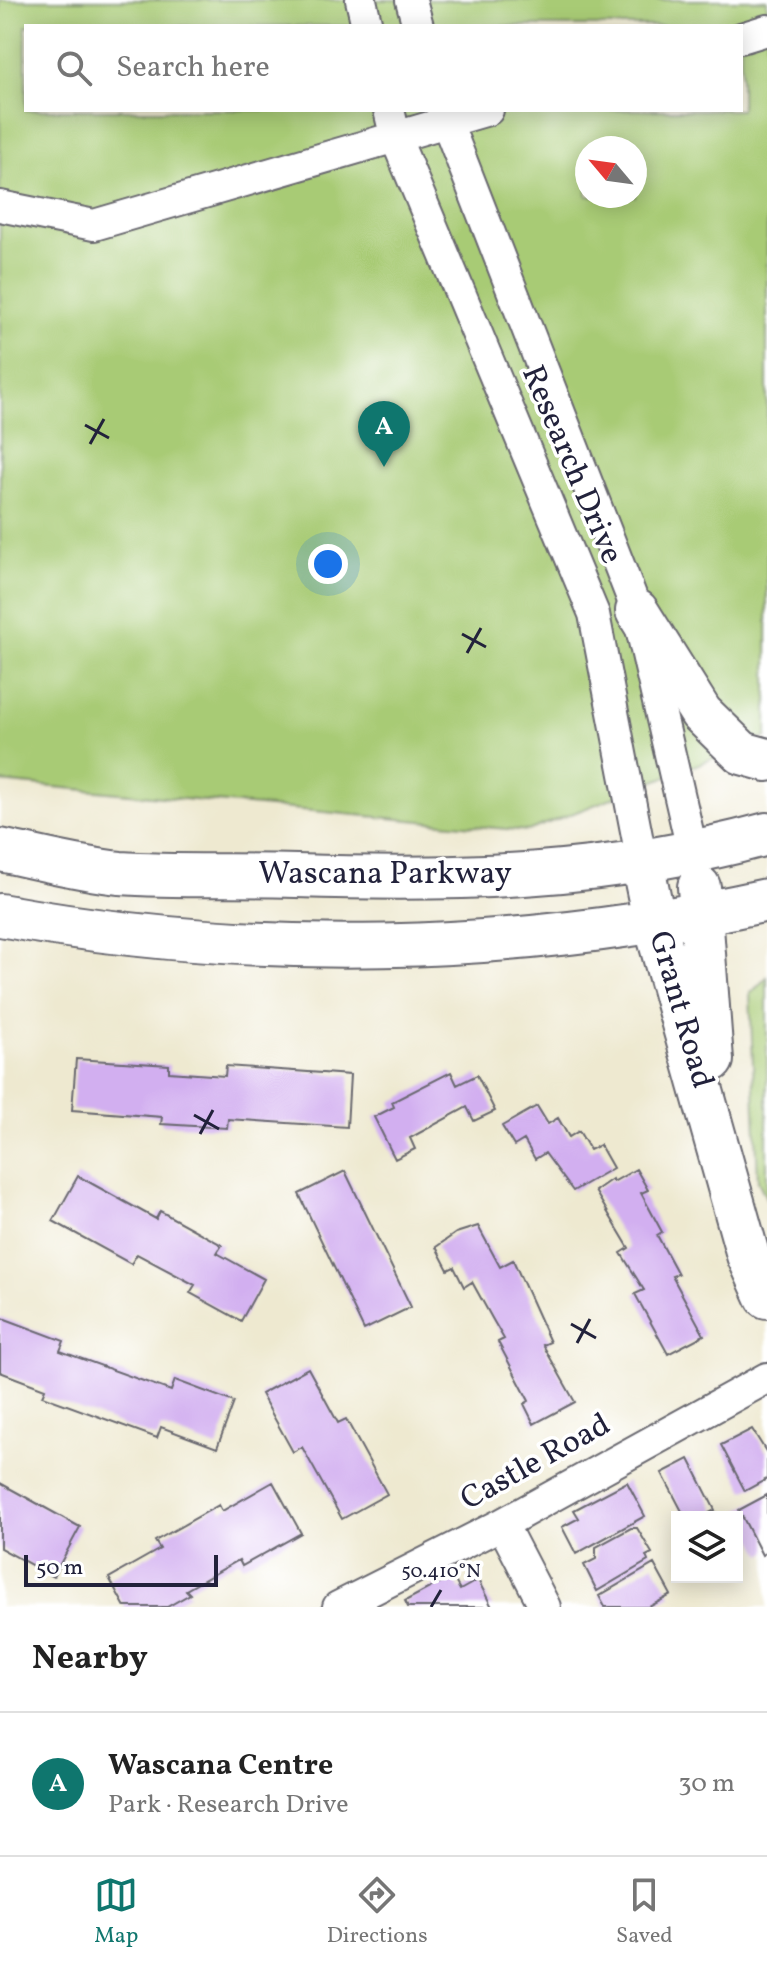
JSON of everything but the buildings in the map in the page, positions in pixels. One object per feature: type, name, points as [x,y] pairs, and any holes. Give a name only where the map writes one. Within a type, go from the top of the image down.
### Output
[{"type":"main road","points":[[637,611],[701,713],[742,753],[767,760]]},
{"type":"main road","name":"Wascana Parkway","points":[[0,850],[118,873],[383,879],[552,875],[693,854],[767,834]]},
{"type":"main road","name":"Grant Road","points":[[693,854],[703,914],[722,1157]]},
{"type":"main road","name":"Grant Road","points":[[642,862],[655,924],[748,1255],[767,1297]]},
{"type":"main road","name":"Wascana Parkway","points":[[0,915],[81,930],[281,944],[497,938],[655,924],[767,900]]},
{"type":"street","points":[[361,0],[367,24]]},
{"type":"street","points":[[411,0],[417,24]]},
{"type":"street","points":[[743,37],[767,30]]},
{"type":"street","points":[[0,206],[94,225],[392,124],[473,112]]},
{"type":"street","name":"Research Drive","points":[[443,116],[637,611],[693,854]]},
{"type":"street","name":"Research Drive","points":[[392,124],[594,614],[642,862]]},
{"type":"street","name":"Castle Road","points":[[338,1607],[502,1524],[767,1378]]},
{"type":"street","points":[[502,1524],[545,1607]]},
{"type":"green space","points":[[0,0],[767,0],[767,737],[528,831],[0,782]]},
{"type":"green space","points":[[767,977],[767,1200],[758,1181],[750,994]]},
{"type":"place","name":"Wascana Centre","points":[[384,467]]}]
